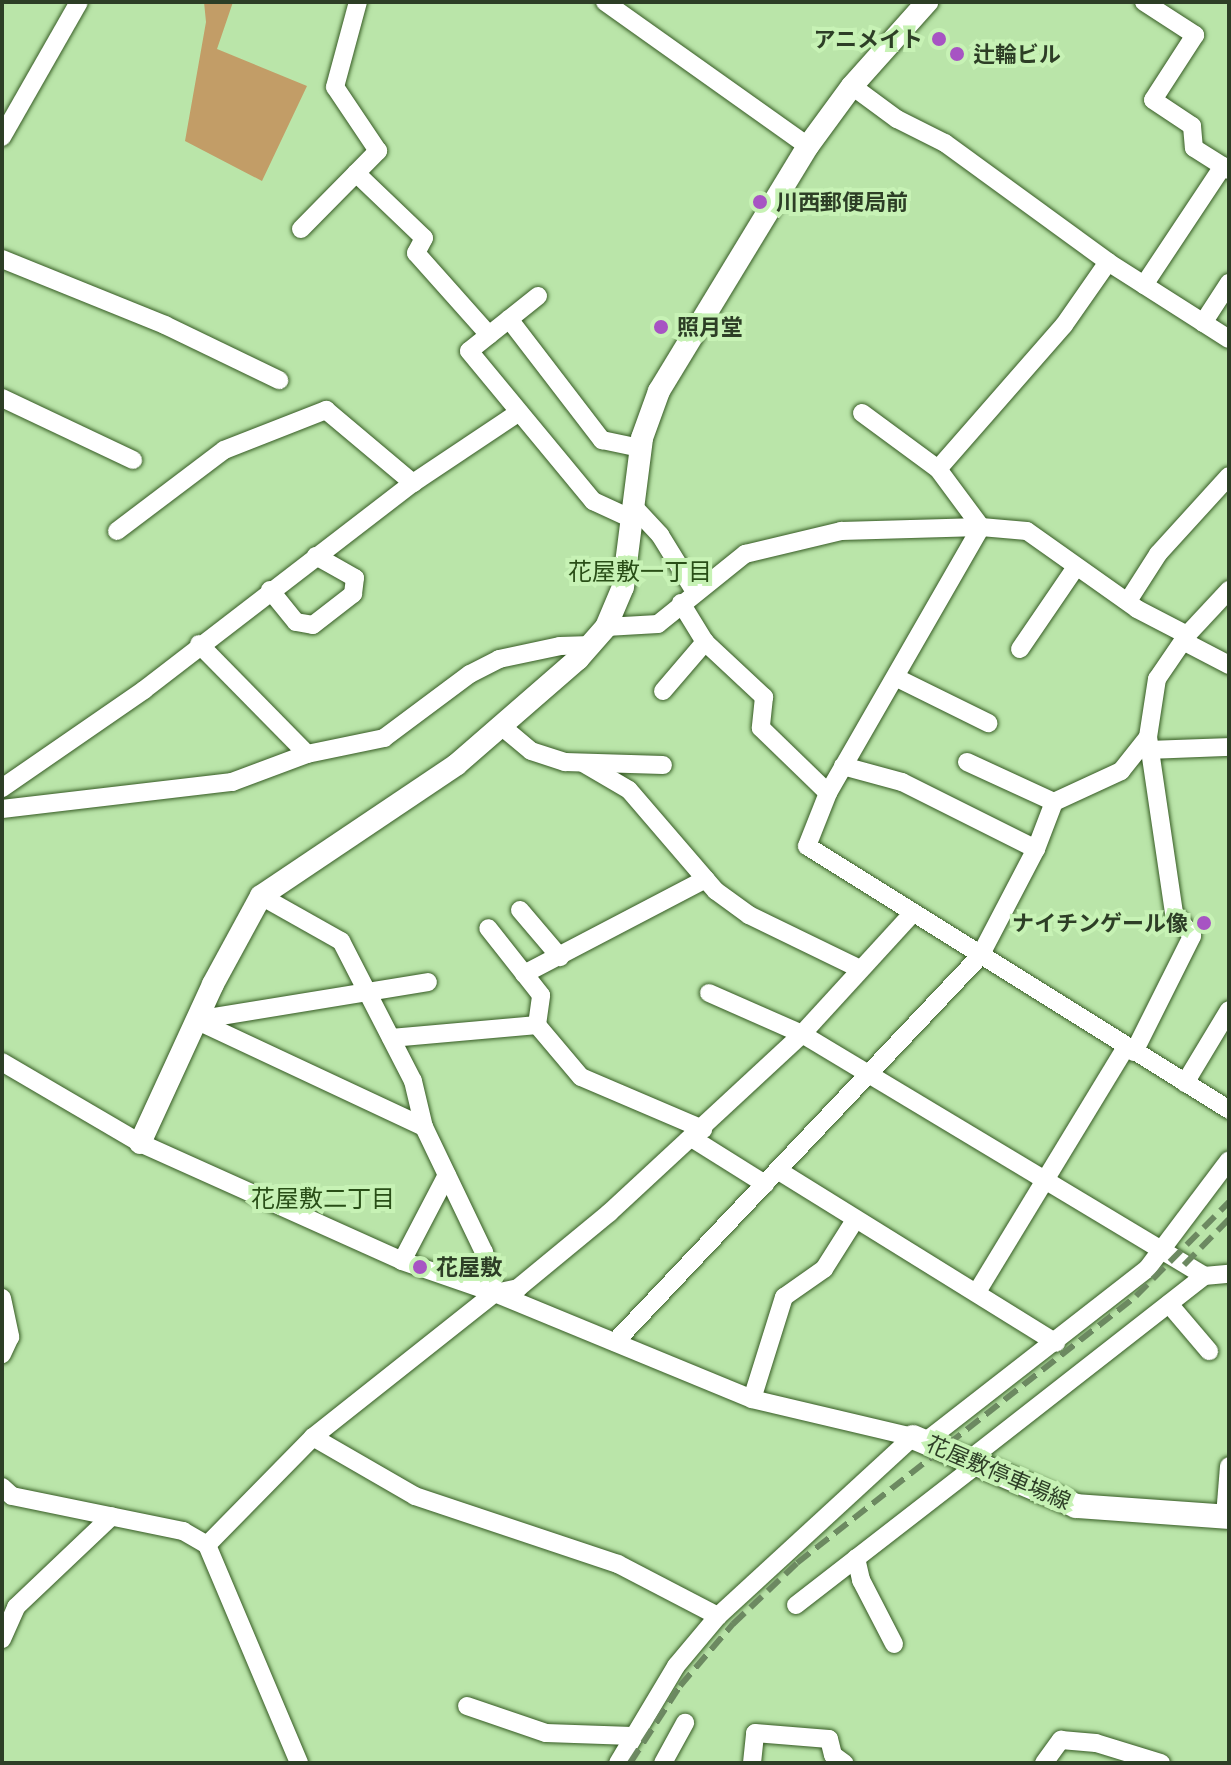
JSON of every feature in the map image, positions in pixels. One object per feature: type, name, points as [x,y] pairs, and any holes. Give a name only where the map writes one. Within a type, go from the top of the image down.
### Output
[{"type":"main road","name":"花屋敷停車場線","points":[[920,1439],[1076,1506],[1227,1517]]},
{"type":"street","points":[[2,137],[79,2]]},
{"type":"street","points":[[301,229],[378,151],[335,87],[358,2]]},
{"type":"street","points":[[605,2],[808,146]]},
{"type":"street","points":[[140,1143],[196,1020],[261,896],[456,765],[591,645],[606,627],[623,587],[641,448],[659,391],[808,146],[852,86],[927,2]]},
{"type":"street","points":[[1144,2],[1195,35],[1153,100],[1192,126],[1194,148],[1226,168],[1144,285]]},
{"type":"street","points":[[852,86],[897,119],[945,143],[1108,262],[1229,339]]},
{"type":"street","points":[[356,173],[424,238],[416,253],[489,335]]},
{"type":"street","points":[[2,259],[165,325],[279,380]]},
{"type":"street","points":[[938,469],[1064,325],[1108,262]]},
{"type":"street","points":[[1203,323],[1229,283]]},
{"type":"street","points":[[538,296],[469,351],[593,501],[633,512],[660,535],[705,642],[764,697],[761,728],[828,793]]},
{"type":"street","points":[[509,319],[602,440],[641,448]]},
{"type":"street","points":[[2,398],[133,460]]},
{"type":"street","points":[[117,531],[224,450],[326,410],[413,483]]},
{"type":"street","points":[[2,788],[144,690],[199,644],[413,483],[518,413]]},
{"type":"street","points":[[862,413],[938,469],[981,527]]},
{"type":"street","points":[[1128,601],[1158,554],[1229,476]]},
{"type":"street","points":[[981,527],[897,678],[828,793],[807,846],[1229,1110]]},
{"type":"street","points":[[606,627],[658,624],[745,554],[841,531],[981,527],[1027,531],[1076,567],[1229,665]]},
{"type":"street","points":[[270,590],[296,622],[313,625],[353,594],[355,578],[316,556]]},
{"type":"street","points":[[1020,649],[1076,567]]},
{"type":"street","points":[[977,1292],[1130,1049],[1192,936],[1174,913],[1149,744],[1157,679],[1185,638],[1229,590]]},
{"type":"street","points":[[663,691],[705,642]]},
{"type":"street","points":[[199,644],[307,754]]},
{"type":"street","points":[[2,809],[232,782],[307,754],[384,738],[470,674],[499,659],[560,646],[591,645]]},
{"type":"street","points":[[897,678],[988,723]]},
{"type":"street","points":[[500,725],[531,751],[583,763],[663,765]]},
{"type":"street","points":[[615,1342],[871,1075],[980,956],[1036,849],[1054,802],[1121,771],[1149,744],[1229,747]]},
{"type":"street","points":[[967,762],[1054,802]]},
{"type":"street","points":[[583,763],[629,790],[706,879],[749,915],[858,968]]},
{"type":"street","points":[[843,766],[902,782],[1036,849]]},
{"type":"street","points":[[524,974],[706,879]]},
{"type":"street","points":[[261,896],[341,941],[413,1081],[424,1127],[484,1252],[495,1293]]},
{"type":"street","points":[[520,910],[560,957]]},
{"type":"street","points":[[207,1545],[313,1437],[495,1293],[518,1288],[698,1134],[802,1034],[858,968],[913,913]]},
{"type":"street","points":[[488,928],[541,995],[537,1025],[581,1077],[698,1134],[772,1178],[855,1220],[1056,1343]]},
{"type":"street","points":[[196,1020],[428,982]]},
{"type":"street","points":[[709,993],[802,1034],[1204,1276],[1229,1274]]},
{"type":"street","points":[[1185,1083],[1229,1010]]},
{"type":"street","points":[[196,1020],[424,1127]]},
{"type":"street","points":[[391,1038],[537,1025]]},
{"type":"street","points":[[2,1062],[140,1143],[402,1261],[495,1293],[752,1399],[920,1439]]},
{"type":"street","points":[[618,1763],[676,1666],[718,1616],[920,1439],[1056,1343],[1147,1269],[1229,1160]]},
{"type":"street","points":[[402,1261],[447,1175]]},
{"type":"street","points":[[752,1399],[784,1297],[824,1269],[855,1220]]},
{"type":"street","points":[[796,1605],[1204,1276]]},
{"type":"street","points":[[2,1298],[10,1337],[2,1354]]},
{"type":"street","points":[[1169,1304],[1209,1351]]},
{"type":"street","points":[[313,1437],[415,1496],[618,1564],[718,1616]]},
{"type":"street","points":[[1227,1517],[1229,1466]]},
{"type":"street","points":[[2,1487],[12,1496],[183,1531],[207,1545],[299,1763]]},
{"type":"street","points":[[2,1639],[16,1607],[112,1516]]},
{"type":"street","points":[[856,1558],[861,1580],[894,1644]]},
{"type":"street","points":[[467,1706],[546,1733],[632,1736]]},
{"type":"street","points":[[663,1763],[685,1723]]},
{"type":"street","points":[[752,1763],[755,1733],[829,1739],[833,1755],[844,1763]]},
{"type":"street","points":[[1044,1763],[1061,1740],[1096,1743],[1161,1763]]},
{"type":"shaded area","points":[[204,2],[233,2],[217,49],[307,86],[262,181],[185,141],[206,22]]},
{"type":"railway","points":[[630,1763],[680,1686],[733,1624],[797,1563],[1136,1296],[1229,1202]]},
{"type":"railway","points":[[1184,1265],[1229,1219]]},
{"type":"place","name":"アニメイト","points":[[939,39]]},
{"type":"place","name":"辻輪ビル","points":[[957,54]]},
{"type":"place","name":"川西郵便局前","points":[[760,202]]},
{"type":"place","name":"照月堂","points":[[661,327]]},
{"type":"place","name":"ナイチンゲール像","points":[[1204,923]]},
{"type":"place","name":"花屋敷","points":[[420,1267]]},
{"type":"district","name":"花屋敷一丁目","points":[[640,571]]},
{"type":"district","name":"花屋敷二丁目","points":[[323,1198]]}]
